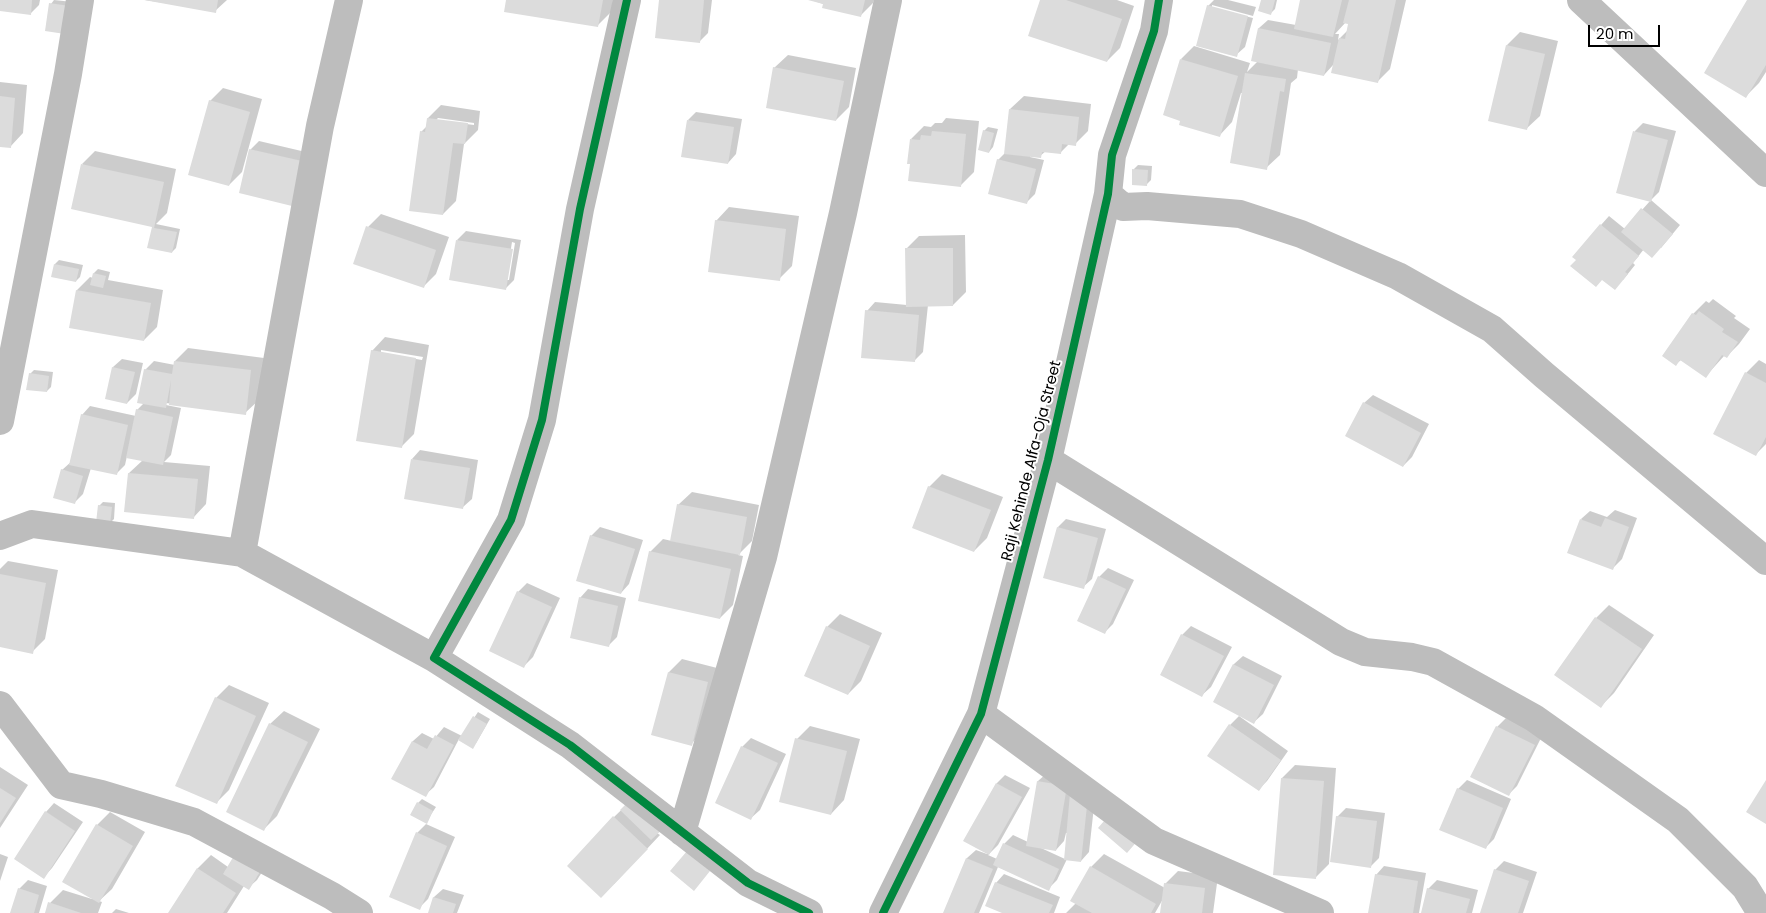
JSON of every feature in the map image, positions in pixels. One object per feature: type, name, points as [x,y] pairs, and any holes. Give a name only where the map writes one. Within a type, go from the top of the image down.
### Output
[{"type":"street","points":[[0,421],[68,74],[80,0]]},
{"type":"street","points":[[242,553],[320,126],[349,0]]},
{"type":"street","points":[[434,658],[511,520],[542,420],[580,209],[628,0]]},
{"type":"street","points":[[682,832],[763,557],[843,212],[888,0]]},
{"type":"street","name":"Raji Kehinde Alfa-Oja Street","points":[[884,913],[981,714],[1048,460],[1108,194],[1112,155],[1154,31],[1159,0]]},
{"type":"street","points":[[1580,0],[1766,173]]},
{"type":"street","points":[[1108,194],[1123,207],[1147,206],[1240,214],[1301,234],[1398,276],[1492,329],[1544,376],[1766,561]]},
{"type":"street","points":[[1048,460],[1341,642],[1365,652],[1412,657],[1433,662],[1534,718],[1678,820],[1745,887],[1761,913]]},
{"type":"street","points":[[0,536],[32,524],[242,553],[434,658],[570,745],[748,883],[810,913]]},
{"type":"street","points":[[0,705],[62,785],[101,794],[194,822],[332,896],[359,913]]},
{"type":"street","points":[[981,714],[1154,842],[1320,913]]},
{"type":"building","points":[[0,0],[32,0],[31,15],[0,11]]},
{"type":"building","points":[[144,0],[218,0],[216,13]]},
{"type":"building","points":[[506,0],[603,0],[598,27],[504,12]]},
{"type":"building","points":[[659,0],[704,0],[700,43],[655,38]]},
{"type":"building","points":[[808,0],[865,0],[861,17],[822,8],[823,4]]},
{"type":"building","points":[[1040,0],[1066,0],[1122,19],[1107,62],[1028,36]]},
{"type":"building","points":[[1261,0],[1275,0],[1271,15],[1258,11]]},
{"type":"building","points":[[1300,0],[1342,0],[1333,37],[1294,29]]},
{"type":"building","points":[[1349,0],[1396,0],[1378,83],[1331,73],[1339,38],[1345,39],[1348,24],[1343,23]]},
{"type":"building","points":[[1747,0],[1766,0],[1766,65],[1746,98],[1704,73]]},
{"type":"building","points":[[49,3],[69,6],[65,34],[45,31]]},
{"type":"building","points":[[1207,5],[1248,16],[1237,57],[1196,46]]},
{"type":"building","points":[[1258,28],[1331,43],[1324,76],[1251,61]]},
{"type":"building","points":[[1506,45],[1545,54],[1527,130],[1488,121]]},
{"type":"building","points":[[1180,59],[1238,76],[1220,137],[1179,125],[1180,121],[1163,115]]},
{"type":"building","points":[[773,67],[844,81],[836,121],[766,108]]},
{"type":"building","points":[[1245,73],[1286,79],[1284,92],[1280,91],[1267,170],[1230,163]]},
{"type":"building","points":[[0,96],[15,98],[11,148],[0,147]]},
{"type":"building","points":[[209,100],[250,112],[229,186],[188,175]]},
{"type":"building","points":[[1009,109],[1079,117],[1076,146],[1062,144],[1061,154],[1042,152],[1041,158],[1004,154]]},
{"type":"building","points":[[427,118],[468,123],[465,144],[453,143],[443,215],[409,211],[420,131],[425,132]]},
{"type":"building","points":[[687,120],[734,127],[728,164],[681,157]]},
{"type":"building","points":[[983,130],[994,133],[989,153],[978,150]]},
{"type":"building","points":[[932,131],[966,134],[961,187],[908,181],[910,164],[907,164],[910,139],[920,140],[921,135],[931,136]]},
{"type":"building","points":[[1633,131],[1668,140],[1651,202],[1616,193]]},
{"type":"building","points":[[249,149],[302,161],[292,206],[239,193]]},
{"type":"building","points":[[997,159],[1036,169],[1027,204],[988,194]]},
{"type":"building","points":[[81,164],[164,182],[154,228],[177,232],[172,253],[147,248],[152,227],[71,209]]},
{"type":"building","points":[[1132,169],[1148,170],[1147,186],[1132,185]]},
{"type":"building","points":[[1641,208],[1673,234],[1652,258],[1621,232]]},
{"type":"building","points":[[715,220],[786,229],[780,281],[708,272]]},
{"type":"building","points":[[1600,224],[1639,256],[1625,272],[1628,274],[1615,290],[1602,280],[1596,287],[1570,266],[1576,260],[1572,257]]},
{"type":"building","points":[[366,226],[436,250],[424,288],[353,264]]},
{"type":"building","points":[[456,240],[513,249],[506,290],[449,280]]},
{"type":"building","points":[[905,248],[953,248],[953,306],[906,307]]},
{"type":"building","points":[[54,264],[79,269],[76,282],[51,277]]},
{"type":"building","points":[[93,273],[106,276],[103,288],[90,285]]},
{"type":"building","points":[[76,290],[151,303],[144,341],[69,328]]},
{"type":"building","points":[[865,310],[919,315],[915,362],[861,358]]},
{"type":"building","points":[[1699,311],[1724,329],[1722,332],[1738,342],[1727,358],[1722,355],[1706,378],[1680,360],[1676,366],[1662,356],[1692,313],[1696,315]]},
{"type":"building","points":[[371,350],[416,358],[402,448],[356,441]]},
{"type":"building","points":[[174,361],[251,370],[246,415],[169,405],[171,380],[166,408],[137,403],[144,369],[172,374]]},
{"type":"building","points":[[112,367],[135,372],[127,404],[105,399]]},
{"type":"building","points":[[1745,372],[1766,383],[1766,437],[1756,456],[1713,434]]},
{"type":"building","points":[[29,373],[49,376],[47,392],[26,390]]},
{"type":"building","points":[[1363,402],[1421,433],[1403,467],[1345,436]]},
{"type":"building","points":[[136,409],[173,417],[163,465],[126,458]]},
{"type":"building","points":[[81,414],[128,425],[117,475],[69,465]]},
{"type":"building","points":[[411,459],[470,468],[463,509],[404,499]]},
{"type":"building","points":[[61,469],[83,476],[75,504],[53,498]]},
{"type":"building","points":[[128,473],[198,479],[194,519],[124,512]]},
{"type":"building","points":[[928,486],[991,510],[974,552],[912,528]]},
{"type":"building","points":[[677,504],[747,517],[740,555],[670,541]]},
{"type":"building","points":[[98,505],[112,507],[110,525],[96,523]]},
{"type":"building","points":[[1605,518],[1629,527],[1613,570],[1567,553],[1580,519],[1601,527]]},
{"type":"building","points":[[1057,527],[1098,538],[1084,589],[1043,578]]},
{"type":"building","points":[[590,535],[635,549],[621,594],[576,581]]},
{"type":"building","points":[[649,551],[731,569],[720,619],[638,601]]},
{"type":"building","points":[[0,574],[46,583],[33,654],[0,647]]},
{"type":"building","points":[[1098,576],[1126,589],[1105,634],[1077,621]]},
{"type":"building","points":[[517,591],[552,607],[524,668],[489,651]]},
{"type":"building","points":[[579,597],[618,606],[609,647],[570,638]]},
{"type":"building","points":[[1595,617],[1642,649],[1601,708],[1554,675]]},
{"type":"building","points":[[826,626],[870,646],[848,695],[804,676]]},
{"type":"building","points":[[1181,634],[1224,656],[1202,697],[1160,675]]},
{"type":"building","points":[[1233,664],[1274,685],[1254,724],[1213,702]]},
{"type":"building","points":[[668,672],[708,682],[692,746],[651,735]]},
{"type":"building","points":[[215,697],[256,716],[217,804],[175,786]]},
{"type":"building","points":[[473,716],[487,724],[473,749],[458,740]]},
{"type":"building","points":[[269,723],[308,742],[264,831],[226,812]]},
{"type":"building","points":[[1229,724],[1281,760],[1259,791],[1207,756]]},
{"type":"building","points":[[1496,726],[1535,745],[1509,796],[1470,777]]},
{"type":"building","points":[[435,735],[454,745],[426,797],[391,779],[412,741],[427,749]]},
{"type":"building","points":[[795,738],[847,751],[831,815],[779,802]]},
{"type":"building","points":[[741,746],[778,763],[751,820],[715,803]]},
{"type":"building","points":[[1281,778],[1324,781],[1316,879],[1273,875]]},
{"type":"building","points":[[1766,780],[1766,824],[1746,812]]},
{"type":"building","points":[[1037,781],[1067,786],[1056,851],[1026,846]]},
{"type":"building","points":[[996,783],[1022,797],[989,855],[963,841]]},
{"type":"building","points":[[0,788],[16,798],[0,823]]},
{"type":"building","points":[[1457,788],[1503,808],[1486,849],[1439,830]]},
{"type":"building","points":[[1070,794],[1088,796],[1081,862],[1064,860]]},
{"type":"building","points":[[634,796],[665,827],[651,840],[620,810]]},
{"type":"building","points":[[417,802],[433,811],[427,824],[410,815]]},
{"type":"building","points":[[45,811],[75,831],[44,879],[14,859]]},
{"type":"building","points":[[1110,814],[1139,839],[1127,853],[1098,828]]},
{"type":"building","points":[[613,816],[648,849],[601,898],[567,866]]},
{"type":"building","points":[[1336,816],[1377,821],[1371,868],[1330,862]]},
{"type":"building","points":[[96,824],[133,846],[99,903],[62,882]]},
{"type":"building","points":[[416,832],[447,846],[420,910],[389,897]]},
{"type":"building","points":[[1003,843],[1059,869],[1049,891],[993,865]]},
{"type":"building","points":[[687,851],[710,871],[694,891],[670,871]]},
{"type":"building","points":[[235,854],[261,870],[249,890],[223,874]]},
{"type":"building","points":[[966,858],[993,869],[974,913],[943,913]]},
{"type":"building","points":[[1090,866],[1156,904],[1151,913],[1092,913],[1070,901]]},
{"type":"building","points":[[197,868],[236,893],[223,913],[168,913]]},
{"type":"building","points":[[1494,869],[1529,881],[1518,913],[1480,913]]},
{"type":"building","points":[[1375,874],[1418,881],[1413,913],[1368,913]]},
{"type":"building","points":[[995,882],[1053,905],[1049,913],[1002,913],[985,906]]},
{"type":"building","points":[[1164,883],[1205,888],[1202,913],[1160,913]]},
{"type":"building","points":[[18,888],[39,895],[34,913],[10,913]]},
{"type":"building","points":[[1427,888],[1470,899],[1466,913],[1421,913]]},
{"type":"building","points":[[433,897],[456,904],[453,913],[428,913]]},
{"type":"building","points":[[48,902],[81,913],[45,913]]},
{"type":"cycle path","points":[[627,0],[580,209],[542,420],[511,520],[434,658],[570,745],[748,883],[809,913]]},
{"type":"cycle path","points":[[883,913],[981,714],[1048,460],[1108,194],[1112,155],[1154,31],[1159,0]]}]
